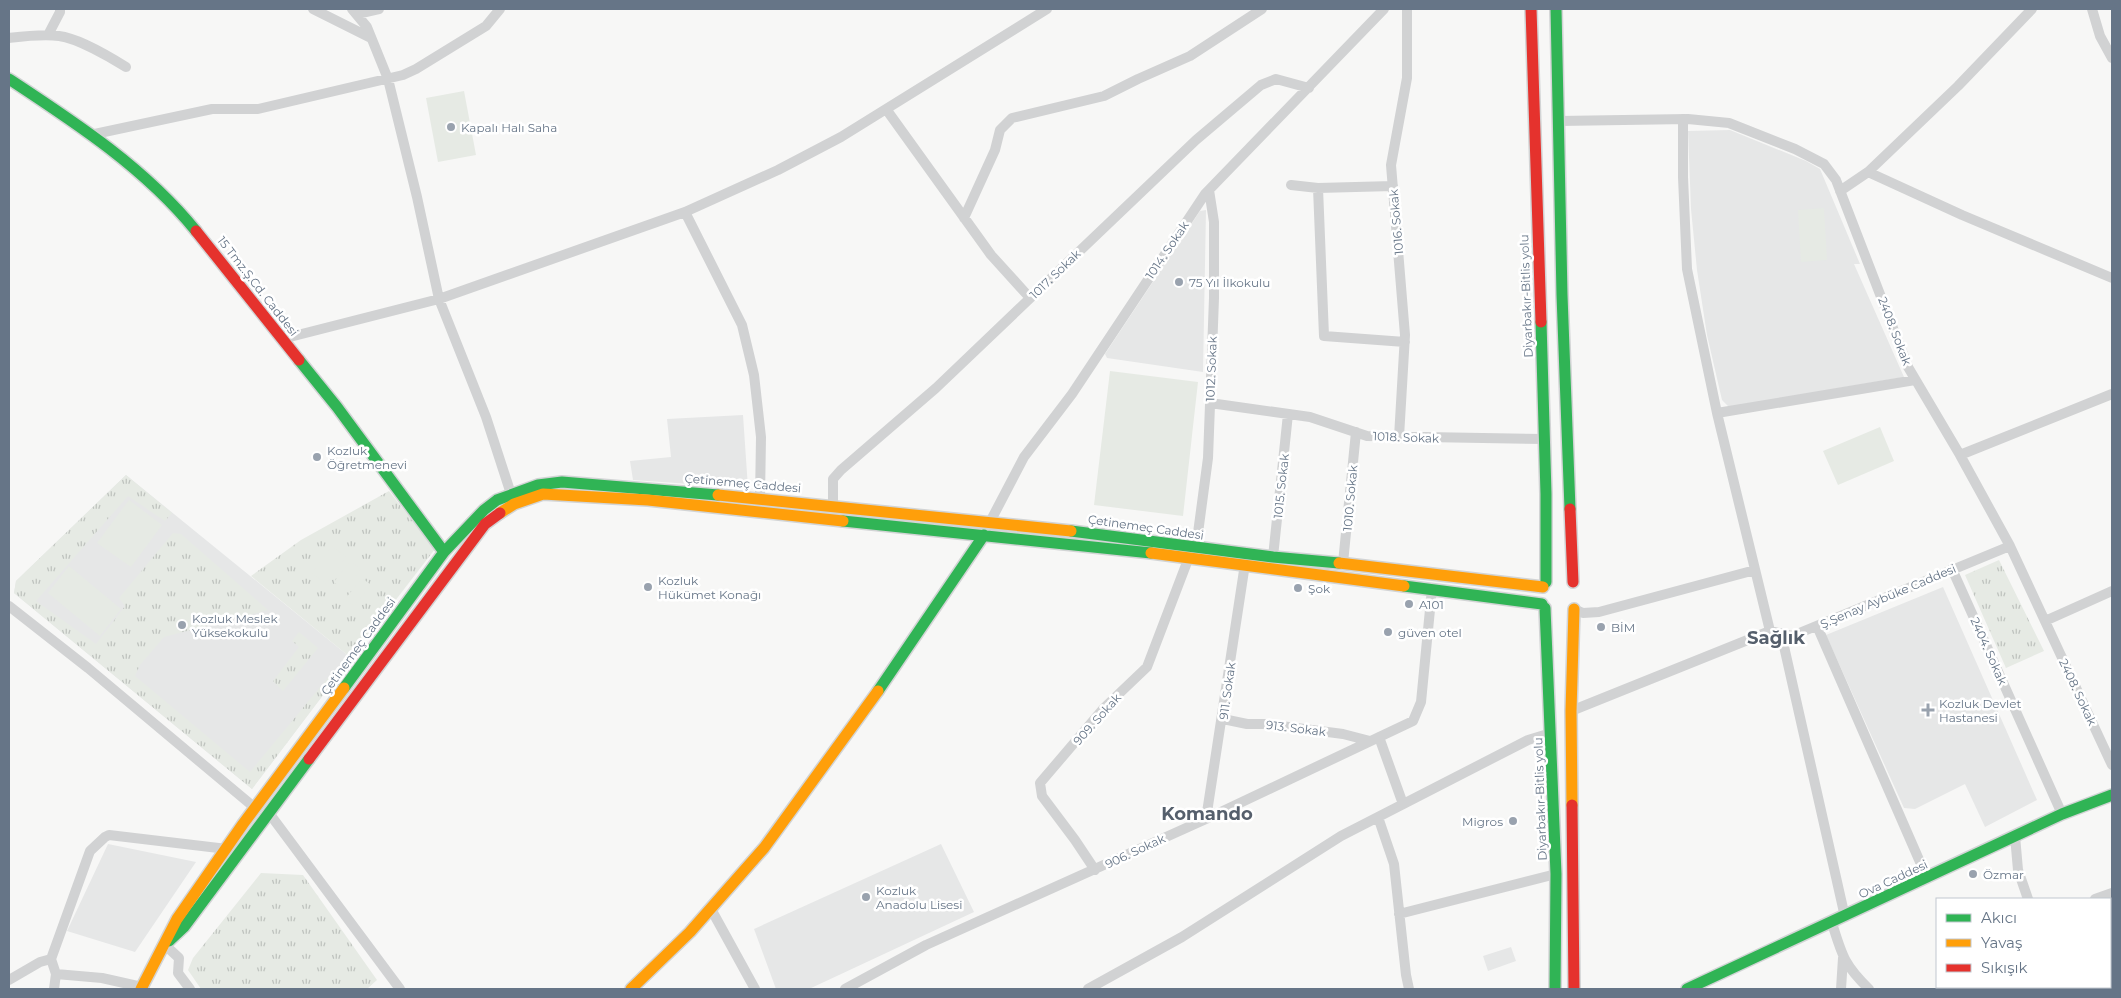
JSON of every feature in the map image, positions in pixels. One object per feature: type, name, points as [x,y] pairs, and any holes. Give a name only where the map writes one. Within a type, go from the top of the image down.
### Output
[{"type":"main road","name":"Diyarbakır-Bitlis yolu","points":[[1531,9],[1538,277],[1546,438],[1547,563],[1551,581]]},
{"type":"main road","points":[[1556,9],[1562,296],[1573,582],[1577,601],[1571,711],[1574,989]]},
{"type":"main road","name":"15 Tmz.Ş.Cd. Caddesi","points":[[9,79],[90,135],[160,190],[175,205],[337,407],[444,552]]},
{"type":"main road","name":"Çetinemeç Caddesi","points":[[142,988],[177,919],[254,808],[444,552],[484,510],[497,500],[538,485],[562,482],[760,498],[990,522],[1192,552],[1245,564],[1543,606]]},
{"type":"main road","name":"Çetinemeç Caddesi","points":[[165,945],[184,927],[485,524],[503,511],[528,498],[543,494],[648,500],[984,535],[1551,581]]},
{"type":"main road","points":[[631,989],[690,932],[764,848],[864,711],[984,535]]},
{"type":"main road","points":[[1573,582],[1551,581],[1540,595],[1543,606],[1553,614],[1559,615],[1566,614],[1577,601]]},
{"type":"main road","name":"Diyarbakır-Bitlis yolu","points":[[1543,606],[1551,733],[1556,874],[1555,989]]},
{"type":"main road","name":"Ova Caddesi","points":[[1687,989],[1845,917],[2062,814],[2112,795]]},
{"type":"street","points":[[48,35],[60,9]]},
{"type":"street","points":[[313,9],[371,38]]},
{"type":"street","points":[[354,12],[379,9]]},
{"type":"street","points":[[90,135],[212,110],[258,109],[388,79],[416,69],[486,26],[500,9]]},
{"type":"street","points":[[282,339],[439,299],[685,212],[786,166],[841,137],[1048,9]]},
{"type":"street","points":[[964,218],[995,150],[1000,130],[1012,118],[1104,96],[1190,56],[1262,9]]},
{"type":"street","name":"1014. Sokak","points":[[990,522],[1024,457],[1072,394],[1209,190],[1384,9]]},
{"type":"street","name":"1016. Sokak","points":[[1399,437],[1405,342],[1391,165],[1407,78],[1407,9]]},
{"type":"street","points":[[1840,191],[1868,172],[1958,86],[2032,9]]},
{"type":"street","points":[[2092,9],[2100,36],[2112,58]]},
{"type":"street","points":[[354,12],[367,27],[388,79],[417,197],[439,299],[486,417],[510,494]]},
{"type":"street","points":[[9,38],[48,35],[62,36],[107,55],[126,67]]},
{"type":"street","name":"1017. Sokak","points":[[833,506],[832,479],[936,388],[1196,140],[1261,85],[1276,79],[1309,88]]},
{"type":"street","points":[[886,109],[990,255],[1030,298]]},
{"type":"street","points":[[1683,119],[1683,177],[1687,268],[1717,413],[1755,570],[1775,632],[1845,917]]},
{"type":"street","name":"2408. Sokak","points":[[1559,121],[1683,119],[1729,123],[1795,149],[1824,164],[1836,180],[1908,367],[1960,455],[2010,546],[2112,765]]},
{"type":"street","points":[[1868,172],[1962,215],[2112,278]]},
{"type":"street","points":[[1291,185],[1318,188],[1393,186]]},
{"type":"street","points":[[1318,188],[1324,336],[1405,342]]},
{"type":"street","name":"1012. Sokak","points":[[1192,552],[1208,458],[1214,298],[1214,222],[1209,190]]},
{"type":"street","points":[[685,212],[742,325],[754,375],[761,437],[760,498]]},
{"type":"street","points":[[1717,413],[1915,380]]},
{"type":"street","points":[[1960,455],[2112,394]]},
{"type":"street","name":"1018. Sokak","points":[[1210,403],[1310,417],[1367,436],[1546,438]]},
{"type":"street","name":"1015. Sokak","points":[[1273,557],[1288,414]]},
{"type":"street","name":"1010. Sokak","points":[[1344,563],[1356,432]]},
{"type":"street","name":"Ş.Şenay Aybüke Caddesi","points":[[1571,711],[1775,632],[1792,636],[2010,546]]},
{"type":"street","name":"909. Sokak","points":[[1095,870],[1042,796],[1040,783],[1104,708],[1147,667],[1192,552]]},
{"type":"street","name":"911. Sokak","points":[[1206,818],[1223,719],[1245,564]]},
{"type":"street","name":"2404. Sokak","points":[[1952,569],[2062,814]]},
{"type":"street","points":[[1577,601],[1583,613],[1599,612],[1755,570]]},
{"type":"street","name":"906. Sokak","points":[[845,989],[926,945],[1095,870],[1413,721],[1421,702],[1432,589]]},
{"type":"street","points":[[2045,621],[2112,591]]},
{"type":"street","points":[[9,606],[88,668],[254,808]]},
{"type":"street","points":[[1817,626],[1927,878]]},
{"type":"street","name":"913. Sokak","points":[[1223,719],[1247,724],[1266,724],[1374,739]]},
{"type":"street","points":[[1088,989],[1182,937],[1341,836],[1528,740],[1551,733]]},
{"type":"street","points":[[1374,739],[1403,804]]},
{"type":"street","points":[[269,813],[400,989]]},
{"type":"street","points":[[1378,817],[1394,864],[1409,989]]},
{"type":"street","points":[[54,989],[56,974],[51,959],[90,851],[105,837],[109,835],[227,849]]},
{"type":"street","points":[[2015,836],[2018,870],[2028,898]]},
{"type":"street","points":[[1400,914],[1556,874]]},
{"type":"street","points":[[2099,898],[2112,893]]},
{"type":"street","points":[[711,908],[755,989]]},
{"type":"street","points":[[1832,923],[1843,958],[1852,973],[1869,989]]},
{"type":"street","points":[[165,945],[179,958],[178,972],[190,989]]},
{"type":"street","points":[[1842,989],[1843,958]]},
{"type":"street","points":[[9,980],[40,962],[51,959]]},
{"type":"street","points":[[56,974],[102,978],[142,988]]},
{"type":"shaded area","points":[[1730,130],[1806,161],[1820,169],[1860,264],[1854,264],[1904,377],[1729,407],[1722,400],[1707,335],[1697,270],[1691,209],[1688,131]]},
{"type":"shaded area","name":"75 Yıl İlkokulu","points":[[1206,210],[1203,372],[1107,358],[1105,354],[1200,211]]},
{"type":"shaded area","points":[[743,415],[748,488],[633,480],[630,461],[671,457],[667,419]]},
{"type":"shaded area","name":"Kozluk Meslek Yüksekokulu","points":[[126,475],[351,658],[252,789],[14,593],[16,581]]},
{"type":"shaded area","name":"Kozluk Devlet Hastanesi","points":[[1943,587],[2037,800],[1985,827],[1965,784],[1915,809],[1904,808],[1826,635]]},
{"type":"shaded area","points":[[108,844],[196,862],[135,952],[67,931]]},
{"type":"shaded area","name":"Kozluk Anadolu Lisesi","points":[[941,844],[974,912],[809,989],[776,989],[754,929]]},
{"type":"shaded area","points":[[1511,947],[1516,961],[1488,971],[1483,956]]},
{"type":"green space","name":"Kapalı Halı Saha","points":[[464,91],[476,155],[438,162],[426,98]]},
{"type":"green space","points":[[1824,208],[1827,260],[1801,262],[1798,210]]},
{"type":"green space","points":[[1110,371],[1198,382],[1183,516],[1094,505]]},
{"type":"green space","points":[[1880,427],[1894,461],[1838,485],[1823,451]]},
{"type":"green space","points":[[126,475],[172,513],[165,521],[128,496],[36,601],[96,644],[125,606],[119,598],[173,533],[181,534],[268,610],[164,637],[140,665],[135,676],[250,772],[330,675],[336,678],[252,789],[14,593],[16,581]]},
{"type":"green space","points":[[389,491],[435,549],[351,658],[251,576],[301,540]]},
{"type":"green space","points":[[129,500],[162,525],[131,567],[97,543]]},
{"type":"green space","points":[[332,546],[346,557],[326,584],[312,573]]},
{"type":"green space","points":[[1999,560],[2044,651],[2006,668],[1965,575]]},
{"type":"green space","points":[[350,561],[361,569],[344,591],[334,582]]},
{"type":"green space","points":[[69,566],[121,609],[100,636],[48,593]]},
{"type":"green space","points":[[362,578],[371,585],[354,606],[345,599]]},
{"type":"green space","points":[[299,632],[318,648],[283,691],[273,681],[299,647],[292,641]]},
{"type":"green space","points":[[261,873],[303,875],[377,980],[367,989],[201,989],[188,970],[193,958]]},
{"type":"traffic: fast","points":[[1556,9],[1562,295],[1570,509]]},
{"type":"traffic: fast","points":[[9,79],[59,112],[132,167],[155,187],[196,231]]},
{"type":"traffic: fast","points":[[1541,322],[1546,494],[1546,582]]},
{"type":"traffic: fast","points":[[299,360],[337,407],[444,552]]},
{"type":"traffic: fast","points":[[344,688],[444,552],[484,510],[497,500],[538,485],[562,482],[718,495]]},
{"type":"traffic: fast","points":[[843,521],[1151,553]]},
{"type":"traffic: fast","points":[[1071,531],[1273,557],[1339,563]]},
{"type":"traffic: fast","points":[[878,691],[984,535]]},
{"type":"traffic: fast","points":[[1404,586],[1542,604]]},
{"type":"traffic: fast","points":[[1545,608],[1556,874],[1555,989]]},
{"type":"traffic: fast","points":[[169,941],[184,927],[309,759]]},
{"type":"traffic: fast","points":[[1687,989],[2062,814],[2112,795]]},
{"type":"traffic: slow","points":[[500,513],[514,504],[543,494],[648,500],[843,521]]},
{"type":"traffic: slow","points":[[718,495],[1071,531]]},
{"type":"traffic: slow","points":[[1151,553],[1404,586]]},
{"type":"traffic: slow","points":[[1339,563],[1543,587]]},
{"type":"traffic: slow","points":[[1572,805],[1571,711],[1574,609]]},
{"type":"traffic: slow","points":[[141,989],[177,919],[243,824],[344,688]]},
{"type":"traffic: slow","points":[[631,989],[690,932],[764,848],[878,691]]},
{"type":"traffic: jam","points":[[1531,9],[1541,322]]},
{"type":"traffic: jam","points":[[196,231],[299,360]]},
{"type":"traffic: jam","points":[[1570,509],[1573,582]]},
{"type":"traffic: jam","points":[[309,759],[485,524],[500,513]]},
{"type":"traffic: jam","points":[[1572,805],[1574,989]]},
{"type":"place","name":"Kapalı Halı Saha","points":[[451,127]]},
{"type":"place","name":"75 Yıl İlkokulu","points":[[1179,282]]},
{"type":"place","name":"Kozluk Öğretmenevi","points":[[317,457]]},
{"type":"place","name":"Kozluk Hükümet Konağı","points":[[648,587]]},
{"type":"place","name":"Şok","points":[[1298,588]]},
{"type":"place","name":"A101","points":[[1409,604]]},
{"type":"place","name":"Kozluk Meslek Yüksekokulu","points":[[182,625]]},
{"type":"place","name":"BİM","points":[[1601,627]]},
{"type":"place","name":"güven otel","points":[[1388,632]]},
{"type":"place","name":"Kozluk Devlet Hastanesi","points":[[1928,710]]},
{"type":"place","name":"Migros","points":[[1513,821]]},
{"type":"place","name":"Özmar","points":[[1973,874]]},
{"type":"place","name":"Kozluk Anadolu Lisesi","points":[[866,897]]},
{"type":"district","name":"Sağlık","points":[[1776,638]]},
{"type":"district","name":"Komando","points":[[1207,814]]}]
